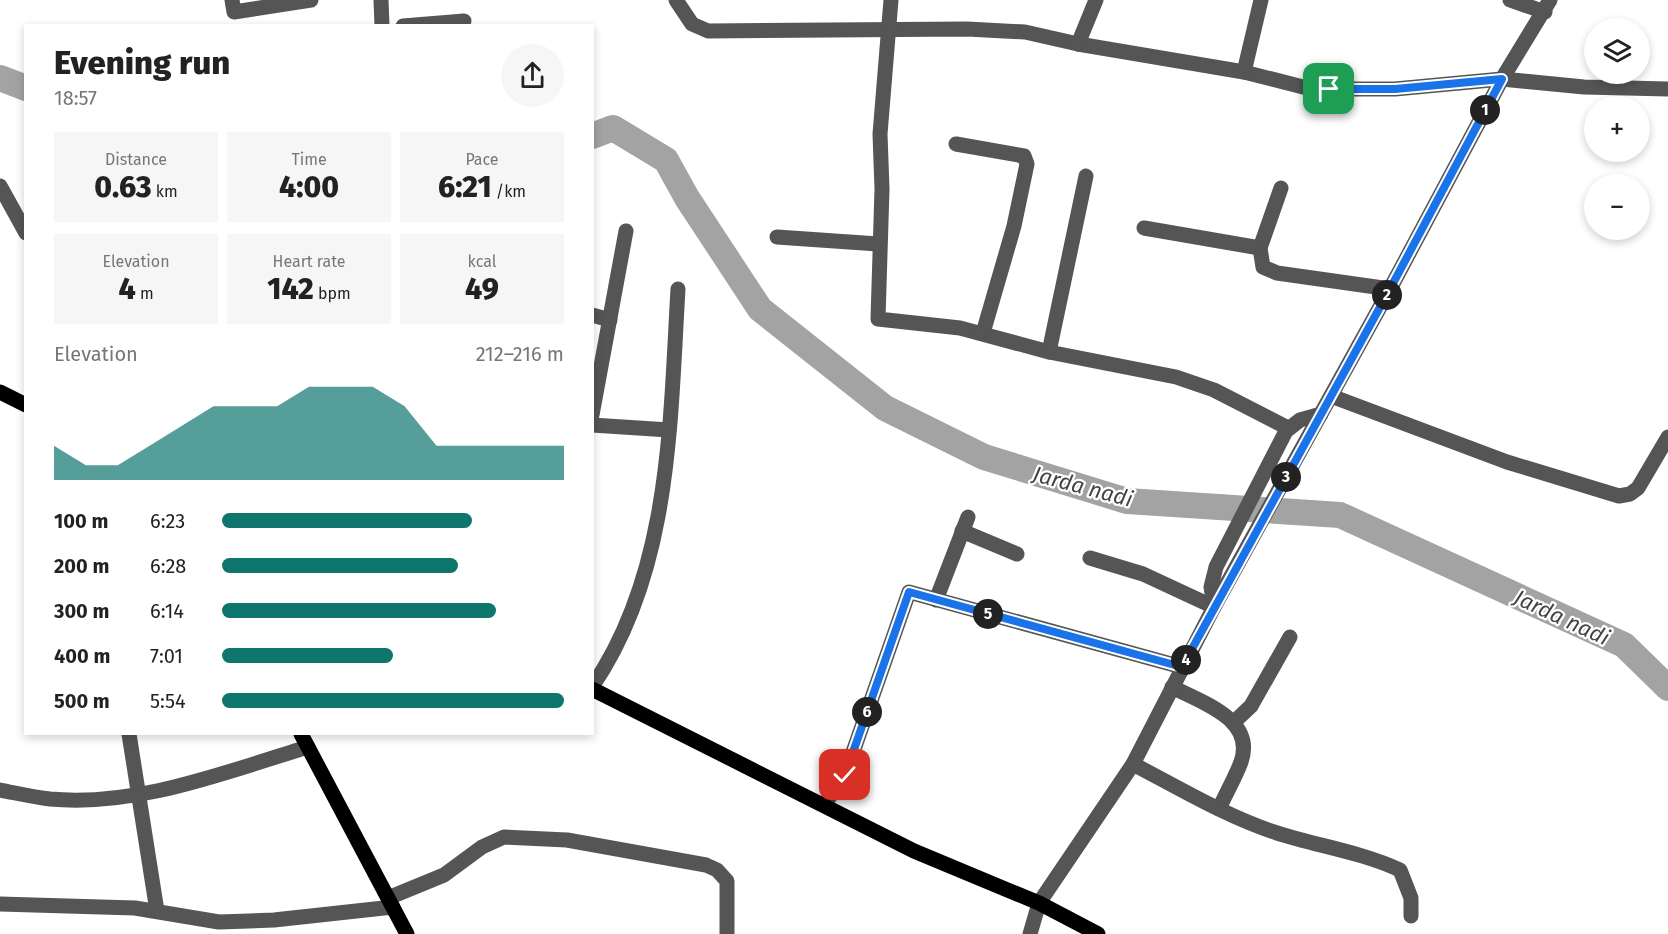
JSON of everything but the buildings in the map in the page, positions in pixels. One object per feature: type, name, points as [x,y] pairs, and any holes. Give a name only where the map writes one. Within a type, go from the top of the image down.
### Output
[{"type":"main road","points":[[0,392],[24,404]]},
{"type":"main road","points":[[594,689],[914,851],[1039,903],[1098,934]]},
{"type":"main road","points":[[304,740],[407,934]]},
{"type":"street","points":[[232,0],[234,12],[311,0]]},
{"type":"street","points":[[381,0],[382,24]]},
{"type":"street","points":[[676,0],[692,24],[708,31],[1006,30],[1244,72],[1303,87],[1357,90],[1425,87],[1502,79],[1584,87],[1668,89]]},
{"type":"street","points":[[891,0],[880,134],[882,189],[878,244],[878,319],[952,327],[982,333],[1049,352],[1196,383],[1287,429]]},
{"type":"street","points":[[1078,44],[1096,0]]},
{"type":"street","points":[[1244,72],[1261,0]]},
{"type":"street","points":[[1030,934],[1039,903],[1133,764],[1224,588],[1390,289],[1502,79],[1548,6],[1510,0]]},
{"type":"street","points":[[427,24],[464,21]]},
{"type":"street","points":[[956,144],[1014,153],[1024,156],[1027,164],[1014,226],[982,333]]},
{"type":"street","points":[[1049,352],[1086,176]]},
{"type":"street","points":[[0,186],[24,229]]},
{"type":"street","points":[[1281,189],[1260,248],[1260,260],[1263,267],[1277,273],[1390,289]]},
{"type":"street","points":[[1144,228],[1260,248]]},
{"type":"street","points":[[594,404],[626,231]]},
{"type":"street","points":[[777,237],[878,244]]},
{"type":"street","points":[[594,685],[604,670],[632,612],[648,564],[660,507],[669,430],[678,289]]},
{"type":"street","points":[[594,316],[610,320]]},
{"type":"street","points":[[1331,396],[1507,462],[1619,496],[1630,494],[1638,488],[1668,437]]},
{"type":"street","points":[[1214,607],[1212,579],[1220,557],[1287,429],[1306,417],[1319,417]]},
{"type":"street","points":[[594,425],[669,430]]},
{"type":"street","points":[[936,600],[968,517]]},
{"type":"street","points":[[962,531],[1017,554]]},
{"type":"street","points":[[1090,558],[1143,573],[1214,607]]},
{"type":"street","points":[[824,805],[845,775],[909,592],[1182,667]]},
{"type":"street","points":[[1233,723],[1251,706],[1290,637]]},
{"type":"street","points":[[1172,687],[1224,714],[1240,729],[1243,740],[1242,760],[1219,808]]},
{"type":"street","points":[[129,735],[157,911]]},
{"type":"street","points":[[0,790],[50,799],[100,799],[140,795],[304,740]]},
{"type":"street","points":[[1133,764],[1219,808],[1275,832],[1381,861],[1400,870],[1411,898],[1411,916]]},
{"type":"street","points":[[0,904],[91,906],[157,911],[186,918],[219,922],[274,920],[391,903],[444,875],[494,840],[516,837],[567,840],[706,865],[717,870],[727,881],[727,934]]},
{"type":"waterway","name":"Jarda nadi","points":[[0,78],[24,87]]},
{"type":"waterway","name":"Jarda nadi","points":[[594,135],[613,128],[666,160],[687,198],[760,309],[885,408],[984,457],[1127,501],[1340,515],[1624,645],[1668,688]]},
{"type":"route","points":[[845,775],[909,592],[1182,667],[1390,289],[1502,79],[1395,89],[1329,89]]}]
